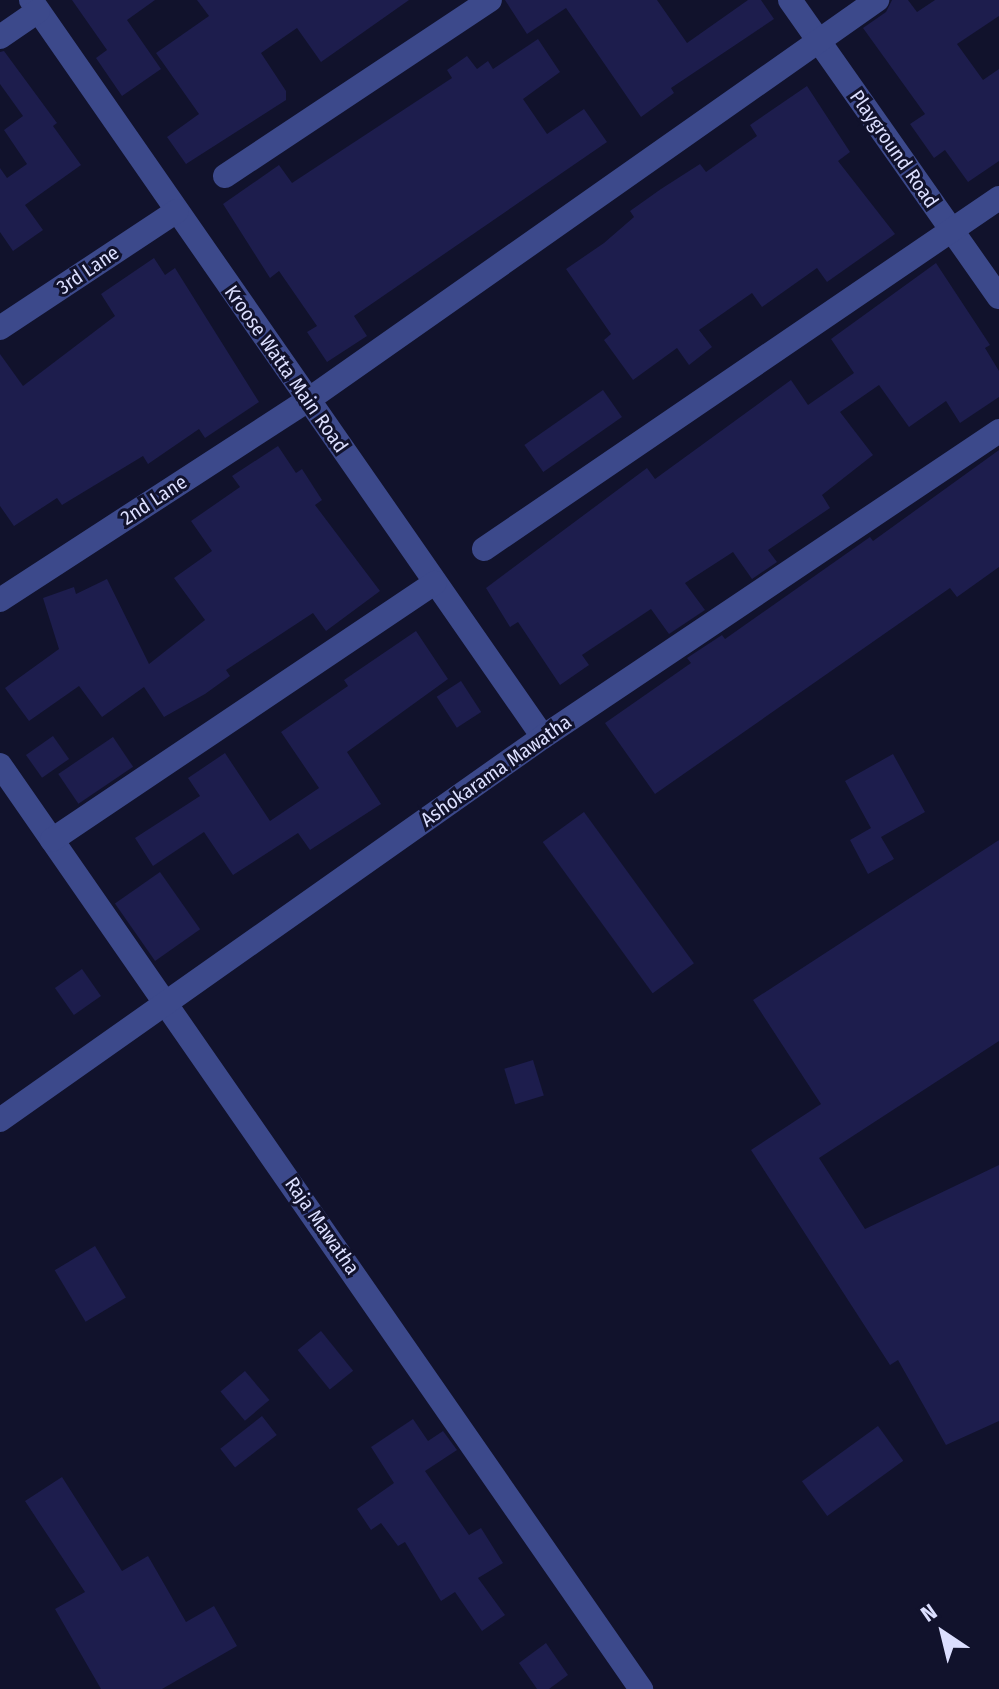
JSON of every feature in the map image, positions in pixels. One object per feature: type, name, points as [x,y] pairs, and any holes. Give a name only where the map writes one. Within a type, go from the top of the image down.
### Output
[{"type":"street","points":[[225,176],[490,0]]},
{"type":"street","name":"Playground Road","points":[[790,0],[999,297]]},
{"type":"street","name":"2nd Lane","points":[[0,600],[308,400],[877,0]]},
{"type":"street","points":[[0,37],[43,6]]},
{"type":"street","name":"Kroose Watta Main Road","points":[[43,6],[177,211],[543,737]]},
{"type":"street","points":[[484,549],[999,198]]},
{"type":"street","name":"3rd Lane","points":[[0,328],[177,211]]},
{"type":"street","name":"Ashokarama Mawatha","points":[[0,1120],[543,737],[999,431]]},
{"type":"street","points":[[52,840],[435,583]]},
{"type":"street","name":"Raja Mawatha","points":[[0,765],[641,1689]]},
{"type":"building","points":[[72,0],[155,0],[127,20],[161,69],[122,96],[96,58],[107,50]]},
{"type":"building","points":[[197,0],[409,0],[321,62],[297,28],[261,53],[286,91],[286,100],[186,164],[167,137],[199,114],[156,53],[209,16]]},
{"type":"building","points":[[505,0],[657,0],[687,43],[748,0],[761,0],[774,19],[671,88],[674,93],[641,117],[566,8],[527,34]]},
{"type":"building","points":[[892,0],[908,0],[917,12],[935,0],[999,0],[999,16],[957,44],[983,80],[999,69],[999,161],[968,182],[945,150],[934,158],[910,124],[925,114],[863,28],[886,12]]},
{"type":"building","points":[[538,39],[560,72],[523,99],[547,134],[584,109],[607,142],[354,316],[367,336],[327,362],[307,332],[317,326],[279,271],[270,278],[223,204],[279,165],[292,183],[452,78],[447,70],[467,56],[477,69],[488,61],[493,69]]},
{"type":"building","points":[[4,51],[57,123],[53,126],[81,165],[25,205],[43,230],[13,251],[0,232],[0,168],[7,178],[27,164],[4,130],[23,116],[0,84],[0,52]]},
{"type":"building","points":[[807,86],[850,152],[838,161],[895,234],[827,282],[817,268],[762,307],[752,293],[699,330],[712,347],[689,365],[677,348],[633,380],[604,340],[611,334],[566,269],[604,243],[634,217],[630,211],[661,189],[700,164],[706,172],[757,136],[750,125]]},
{"type":"building","points":[[154,258],[165,275],[175,268],[259,402],[205,438],[199,429],[148,464],[143,456],[62,505],[57,498],[14,526],[0,506],[0,354],[23,386],[115,316],[101,294]]},
{"type":"building","points":[[936,263],[990,345],[985,348],[999,371],[999,397],[960,423],[946,401],[909,427],[879,385],[840,412],[873,455],[822,495],[830,508],[768,550],[777,562],[752,579],[733,552],[685,583],[705,610],[669,634],[651,609],[582,655],[589,665],[560,685],[518,622],[510,627],[486,588],[647,468],[655,479],[791,380],[808,405],[854,373],[831,339]]},
{"type":"building","points":[[603,390],[622,417],[543,472],[524,445]]},
{"type":"building","points":[[278,446],[296,473],[302,469],[322,500],[315,505],[380,591],[326,631],[313,613],[226,670],[230,676],[205,694],[164,717],[144,687],[102,717],[79,686],[29,721],[5,688],[59,649],[43,598],[74,587],[76,594],[107,579],[149,664],[205,620],[174,578],[212,551],[191,521],[240,487],[232,476]]},
{"type":"building","points":[[999,450],[999,567],[957,597],[950,588],[655,794],[605,723],[691,663],[687,658],[722,635],[725,639],[870,537],[873,541]]},
{"type":"building","points":[[416,631],[448,679],[347,752],[381,804],[310,850],[298,833],[233,875],[204,832],[153,866],[135,838],[200,796],[188,778],[225,753],[270,821],[319,788],[281,732],[348,686],[344,680]]},
{"type":"building","points":[[461,681],[481,712],[457,728],[437,697]]},
{"type":"building","points":[[53,736],[69,759],[42,778],[26,755]]},
{"type":"building","points":[[113,737],[133,767],[78,804],[58,774]]},
{"type":"building","points":[[893,754],[925,812],[881,837],[894,859],[868,874],[850,840],[871,828],[845,781]]},
{"type":"building","points":[[584,812],[694,963],[653,993],[543,842]]},
{"type":"building","points":[[999,840],[999,1041],[819,1158],[865,1229],[999,1165],[999,1421],[946,1445],[898,1360],[890,1365],[751,1150],[821,1104],[753,1000]]},
{"type":"building","points":[[160,872],[200,929],[155,961],[115,904]]},
{"type":"building","points":[[82,969],[101,996],[74,1015],[55,988]]},
{"type":"building","points":[[533,1060],[544,1095],[515,1104],[504,1069]]},
{"type":"building","points":[[95,1246],[126,1297],[86,1322],[55,1270]]},
{"type":"building","points":[[321,1331],[353,1371],[330,1390],[298,1350]]},
{"type":"building","points":[[245,1371],[269,1400],[245,1421],[220,1392]]},
{"type":"building","points":[[262,1416],[277,1435],[235,1468],[220,1449]]},
{"type":"building","points":[[413,1419],[428,1441],[443,1431],[457,1450],[425,1471],[469,1535],[481,1528],[503,1563],[478,1578],[505,1615],[482,1631],[455,1592],[441,1601],[405,1542],[398,1546],[381,1523],[371,1530],[357,1509],[394,1483],[371,1447]]},
{"type":"building","points":[[878,1426],[903,1461],[827,1516],[802,1481]]},
{"type":"building","points":[[62,1477],[122,1571],[148,1556],[186,1622],[214,1606],[237,1646],[162,1689],[101,1689],[55,1609],[85,1592],[25,1501]]},
{"type":"building","points":[[546,1643],[568,1675],[549,1689],[537,1689],[519,1663]]}]
